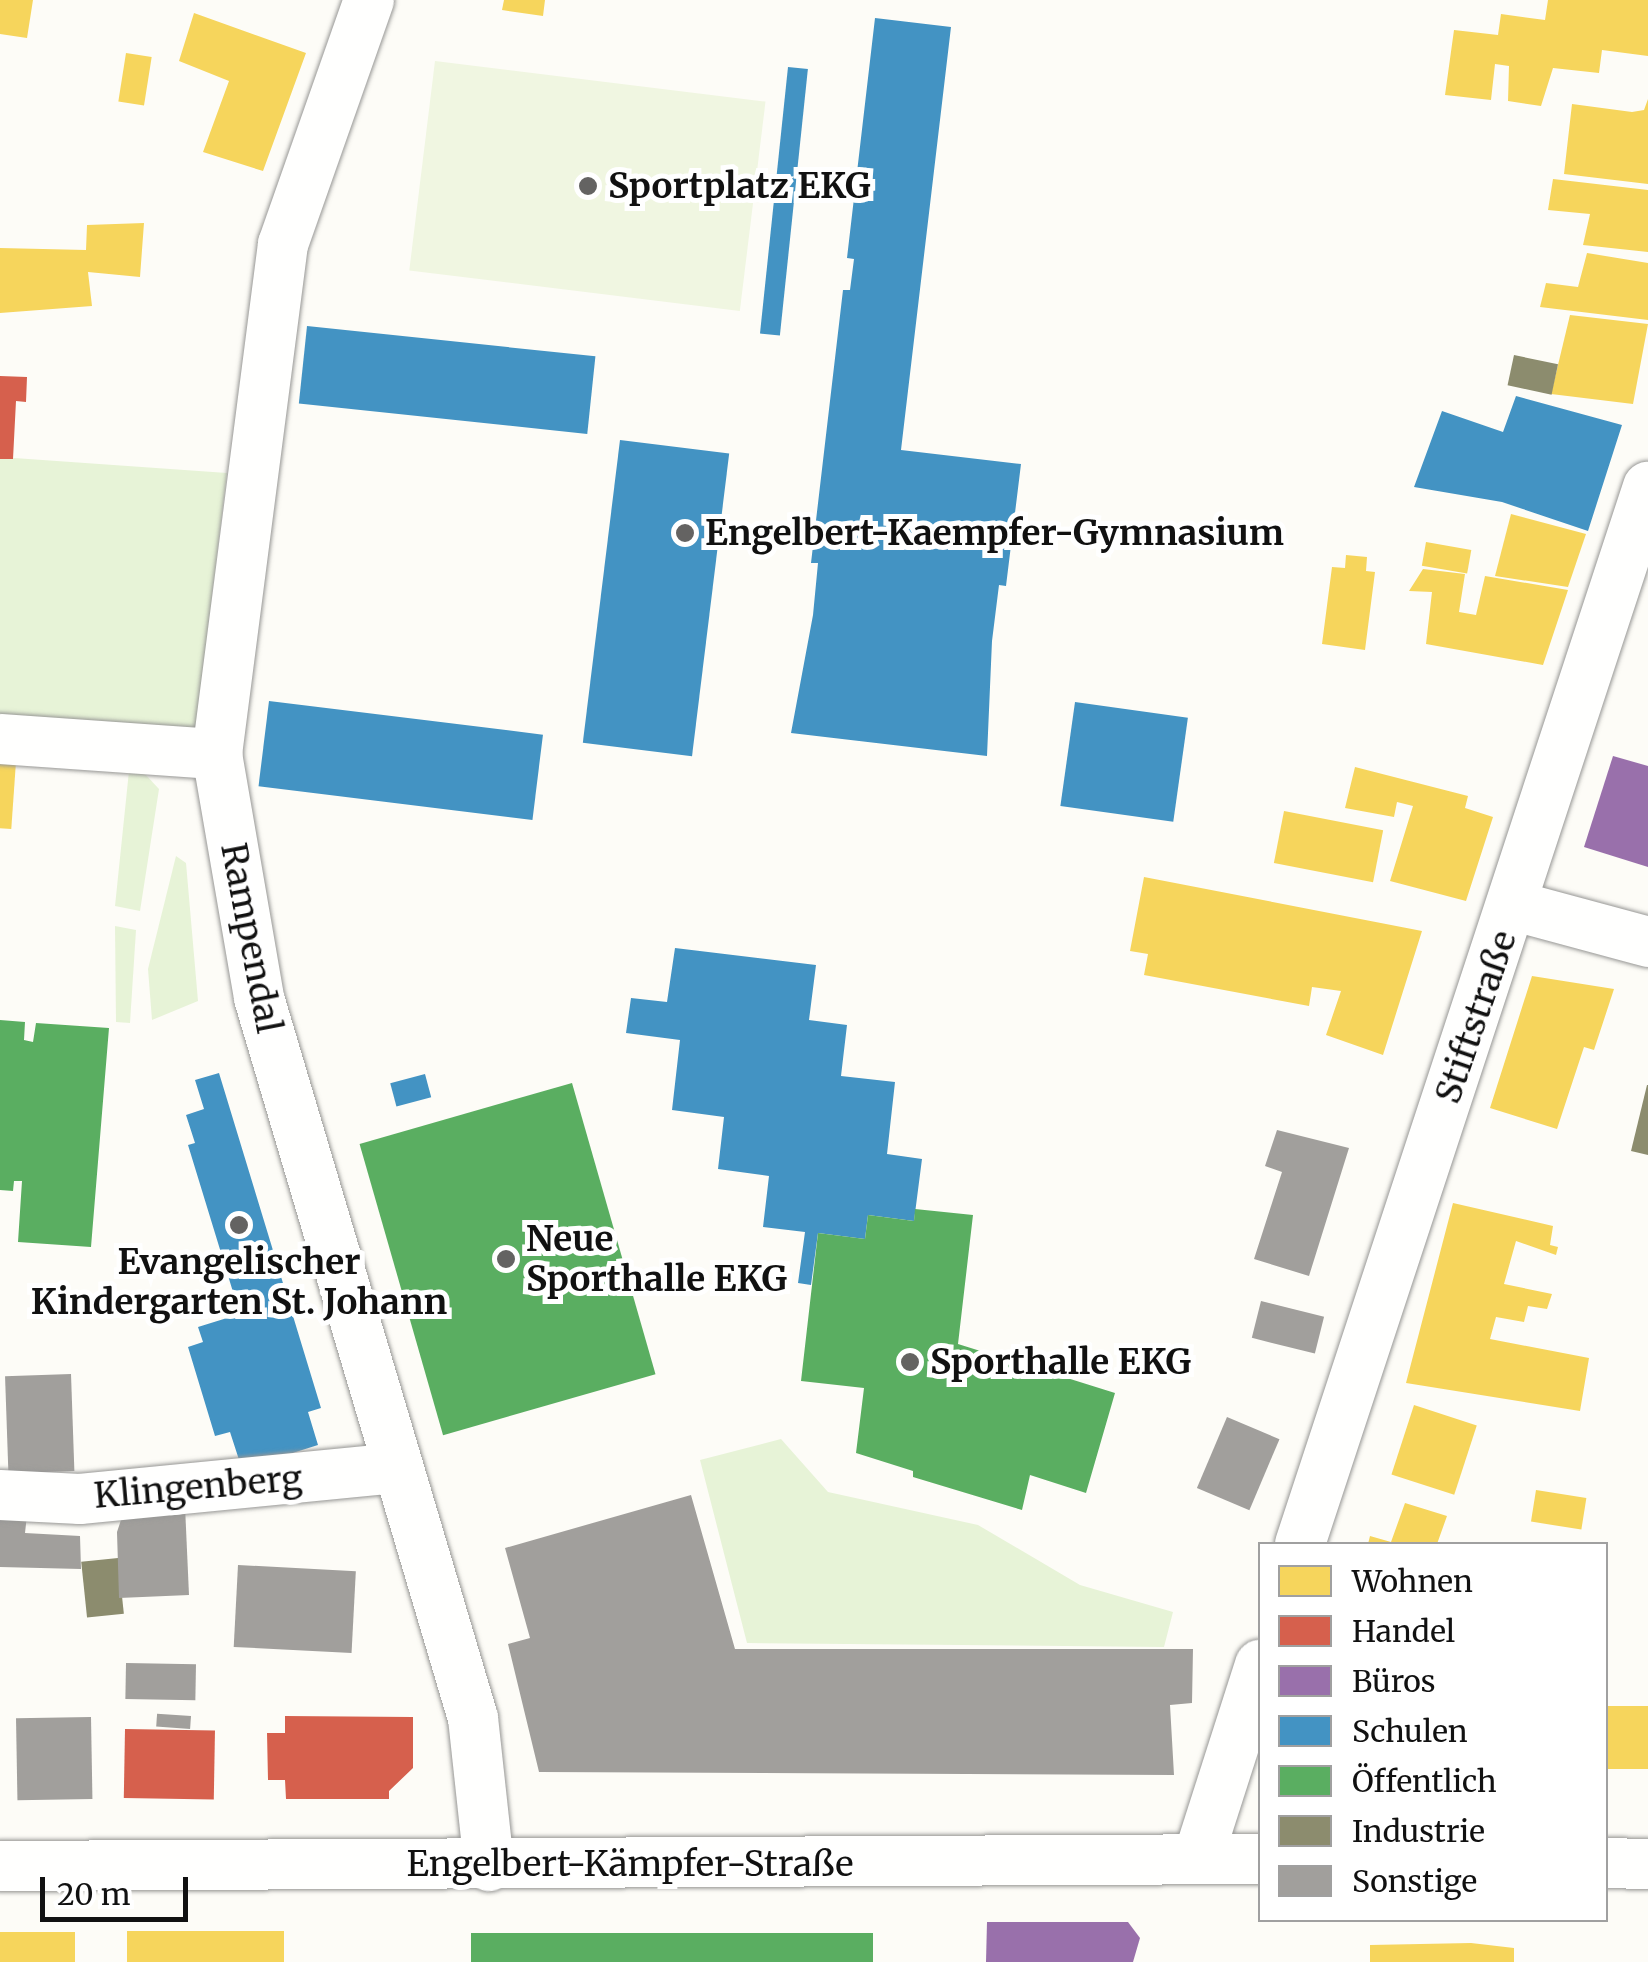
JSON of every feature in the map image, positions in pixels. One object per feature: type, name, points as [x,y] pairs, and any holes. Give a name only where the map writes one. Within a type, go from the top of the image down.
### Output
[{"type":"street","name":"Rampendal","points":[[369,0],[284,244],[217,754],[259,998],[395,1468],[473,1718],[490,1866]]},
{"type":"street","name":"Stiftstraße","points":[[1301,1542],[1514,906],[1648,487]]},
{"type":"street","points":[[0,739],[217,754]]},
{"type":"street","points":[[1514,906],[1648,942]]},
{"type":"street","name":"Klingenberg","points":[[0,1495],[80,1499],[395,1468]]},
{"type":"street","points":[[1198,1858],[1258,1671]]},
{"type":"street","name":"Engelbert-Kämpfer-Straße","points":[[0,1866],[1258,1859]]},
{"type":"street","points":[[1608,1863],[1648,1864]]},
{"type":"green space","name":"Sportplatz EKG","points":[[435,61],[766,102],[740,311],[409,270]]},
{"type":"green space","points":[[0,457],[227,473],[194,743],[0,729]]},
{"type":"green space","points":[[129,771],[145,774],[159,789],[140,911],[115,906]]},
{"type":"green space","points":[[176,856],[186,863],[198,1001],[152,1020],[148,969]]},
{"type":"green space","points":[[115,926],[136,930],[130,1023],[116,1022]]},
{"type":"green space","points":[[781,1439],[828,1492],[978,1525],[1080,1585],[1173,1612],[1164,1647],[747,1643],[700,1460]]},
{"type":"building: Wohnen","points":[[0,0],[33,0],[27,38],[0,34]]},
{"type":"building: Wohnen","points":[[504,0],[545,0],[543,16],[502,10]]},
{"type":"building: Wohnen","points":[[1548,0],[1648,0],[1648,56],[1602,50],[1599,73],[1553,68],[1541,106],[1508,101],[1509,66],[1495,64],[1491,100],[1445,95],[1454,30],[1498,35],[1501,14],[1545,20]]},
{"type":"building: Wohnen","points":[[194,13],[306,53],[263,171],[203,152],[229,81],[179,61]]},
{"type":"building: Wohnen","points":[[126,53],[152,57],[144,105],[118,101]]},
{"type":"building: Wohnen","points":[[1648,99],[1648,184],[1564,174],[1572,104],[1632,112],[1644,110]]},
{"type":"building: Wohnen","points":[[1553,179],[1648,190],[1648,252],[1583,245],[1590,214],[1548,210]]},
{"type":"building: Wohnen","points":[[144,223],[140,277],[88,272],[92,306],[0,313],[0,248],[86,250],[87,225]]},
{"type":"building: Wohnen","points":[[1587,253],[1648,263],[1648,320],[1540,307],[1546,283],[1578,287]]},
{"type":"building: Wohnen","points":[[1570,315],[1648,324],[1633,404],[1551,394]]},
{"type":"building: Wohnen","points":[[1511,514],[1586,534],[1568,587],[1495,576]]},
{"type":"building: Wohnen","points":[[1426,542],[1471,550],[1467,574],[1422,566]]},
{"type":"building: Wohnen","points":[[1346,555],[1367,557],[1366,571],[1375,572],[1365,650],[1322,644],[1332,567],[1345,568]]},
{"type":"building: Wohnen","points":[[1423,569],[1465,574],[1459,612],[1476,615],[1485,576],[1568,590],[1543,665],[1426,644],[1432,592],[1409,591]]},
{"type":"building: Wohnen","points":[[0,761],[16,762],[11,829],[0,828]]},
{"type":"building: Wohnen","points":[[1355,767],[1468,796],[1465,808],[1493,817],[1466,901],[1390,881],[1413,806],[1397,802],[1394,817],[1345,808]]},
{"type":"building: Wohnen","points":[[1284,811],[1383,830],[1373,882],[1274,863]]},
{"type":"building: Wohnen","points":[[1144,877],[1422,931],[1383,1055],[1326,1035],[1341,991],[1312,987],[1309,1006],[1144,975],[1148,954],[1130,951]]},
{"type":"building: Wohnen","points":[[1532,976],[1614,989],[1594,1050],[1584,1047],[1557,1129],[1490,1108]]},
{"type":"building: Wohnen","points":[[1453,1203],[1553,1226],[1550,1245],[1558,1247],[1556,1255],[1516,1241],[1504,1284],[1552,1294],[1547,1309],[1528,1306],[1524,1322],[1496,1317],[1490,1339],[1589,1358],[1580,1411],[1406,1383]]},
{"type":"building: Wohnen","points":[[1414,1405],[1477,1425],[1454,1495],[1391,1474]]},
{"type":"building: Wohnen","points":[[1536,1490],[1586,1498],[1581,1530],[1531,1522]]},
{"type":"building: Wohnen","points":[[1405,1503],[1447,1516],[1438,1542],[1391,1542]]},
{"type":"building: Wohnen","points":[[1370,1536],[1391,1542],[1368,1542]]},
{"type":"building: Wohnen","points":[[1608,1706],[1648,1706],[1648,1769],[1608,1769]]},
{"type":"building: Wohnen","points":[[127,1931],[284,1931],[284,1962],[127,1962]]},
{"type":"building: Wohnen","points":[[0,1932],[75,1932],[75,1962],[0,1962]]},
{"type":"building: Wohnen","points":[[1471,1943],[1514,1948],[1514,1962],[1370,1962],[1370,1945]]},
{"type":"building: Handel","points":[[0,376],[27,377],[26,402],[16,401],[13,459],[0,459]]},
{"type":"building: Handel","points":[[285,1716],[413,1717],[413,1768],[389,1791],[389,1799],[286,1799],[285,1780],[268,1780],[267,1733],[285,1733]]},
{"type":"building: Handel","points":[[125,1729],[215,1731],[214,1800],[124,1798]]},
{"type":"building: Büros","points":[[1613,756],[1648,766],[1648,867],[1584,847]]},
{"type":"building: Büros","points":[[987,1922],[1128,1922],[1140,1938],[1133,1962],[986,1962]]},
{"type":"building: Schulen","points":[[875,18],[951,27],[901,450],[1021,464],[1006,586],[999,585],[992,641],[987,756],[791,733],[813,615],[818,563],[811,563],[843,290],[850,290],[854,259],[847,258]]},
{"type":"building: Schulen","points":[[788,67],[808,69],[780,336],[760,334]]},
{"type":"building: Schulen","points":[[307,326],[595,356],[587,434],[299,404]]},
{"type":"building: Schulen","points":[[1516,396],[1622,425],[1588,531],[1502,502],[1414,487],[1442,411],[1503,432]]},
{"type":"building: Schulen","points":[[620,440],[729,453],[692,756],[583,743]]},
{"type":"building: Schulen","points":[[269,701],[543,735],[532,820],[259,786]]},
{"type":"building: Schulen","points":[[1075,702],[1188,718],[1173,822],[1060,806]]},
{"type":"building: Schulen","points":[[675,948],[816,965],[809,1020],[847,1025],[841,1076],[895,1082],[887,1154],[922,1159],[914,1221],[868,1215],[865,1239],[818,1233],[811,1285],[798,1283],[805,1232],[763,1227],[769,1176],[718,1169],[724,1117],[672,1110],[680,1040],[626,1033],[631,998],[667,1002]]},
{"type":"building: Schulen","name":"Evangelischer Kindergarten St. Johann","points":[[219,1073],[321,1408],[308,1412],[318,1445],[242,1469],[230,1432],[215,1436],[188,1347],[203,1342],[198,1327],[227,1318],[224,1309],[237,1305],[188,1145],[195,1143],[186,1115],[204,1109],[195,1080]]},
{"type":"building: Schulen","points":[[425,1074],[431,1097],[396,1106],[390,1083]]},
{"type":"building: Öffentlich","points":[[0,1020],[25,1022],[24,1040],[33,1042],[36,1023],[109,1028],[91,1247],[18,1242],[22,1181],[14,1181],[13,1191],[0,1190]]},
{"type":"building: Öffentlich","name":"Neue Sporthalle EKG","points":[[572,1083],[656,1374],[443,1435],[360,1144]]},
{"type":"building: Öffentlich","name":"Sporthalle EKG","points":[[915,1209],[973,1215],[958,1344],[1115,1393],[1086,1493],[1030,1475],[1022,1510],[913,1477],[913,1471],[856,1453],[864,1388],[801,1381],[818,1233],[865,1239],[868,1215],[914,1221]]},
{"type":"building: Öffentlich","points":[[471,1933],[873,1933],[873,1962],[471,1962]]},
{"type":"building: Industrie","points":[[1514,355],[1558,364],[1552,395],[1508,385]]},
{"type":"building: Industrie","points":[[1648,1085],[1648,1155],[1631,1151]]},
{"type":"building: Industrie","points":[[118,1558],[124,1614],[87,1618],[81,1562]]},
{"type":"building: Sonstige","points":[[1277,1130],[1349,1148],[1309,1276],[1254,1259],[1282,1172],[1265,1166]]},
{"type":"building: Sonstige","points":[[1261,1301],[1324,1317],[1315,1354],[1252,1338]]},
{"type":"building: Sonstige","points":[[71,1374],[74,1471],[8,1473],[5,1376]]},
{"type":"building: Sonstige","points":[[1227,1417],[1279,1439],[1249,1510],[1197,1488]]},
{"type":"building: Sonstige","points":[[691,1495],[735,1649],[1193,1649],[1192,1703],[1170,1705],[1174,1775],[539,1772],[508,1644],[530,1638],[505,1548]]},
{"type":"building: Sonstige","points":[[185,1506],[189,1595],[119,1598],[117,1532],[125,1508]]},
{"type":"building: Sonstige","points":[[0,1514],[27,1515],[25,1533],[80,1536],[81,1569],[0,1567]]},
{"type":"building: Sonstige","points":[[238,1565],[356,1571],[352,1653],[234,1647]]},
{"type":"building: Sonstige","points":[[126,1663],[196,1664],[195,1700],[125,1699]]},
{"type":"building: Sonstige","points":[[157,1714],[191,1716],[190,1729],[156,1727]]},
{"type":"building: Sonstige","points":[[91,1717],[92,1799],[17,1800],[16,1718]]},
{"type":"place","name":"Sportplatz EKG","points":[[588,186]]},
{"type":"place","name":"Engelbert-Kaempfer-Gymnasium","points":[[685,533]]},
{"type":"place","name":"Evangelischer Kindergarten St. Johann","points":[[239,1225]]},
{"type":"place","name":"Neue Sporthalle EKG","points":[[506,1259]]},
{"type":"place","name":"Sporthalle EKG","points":[[910,1362]]}]
